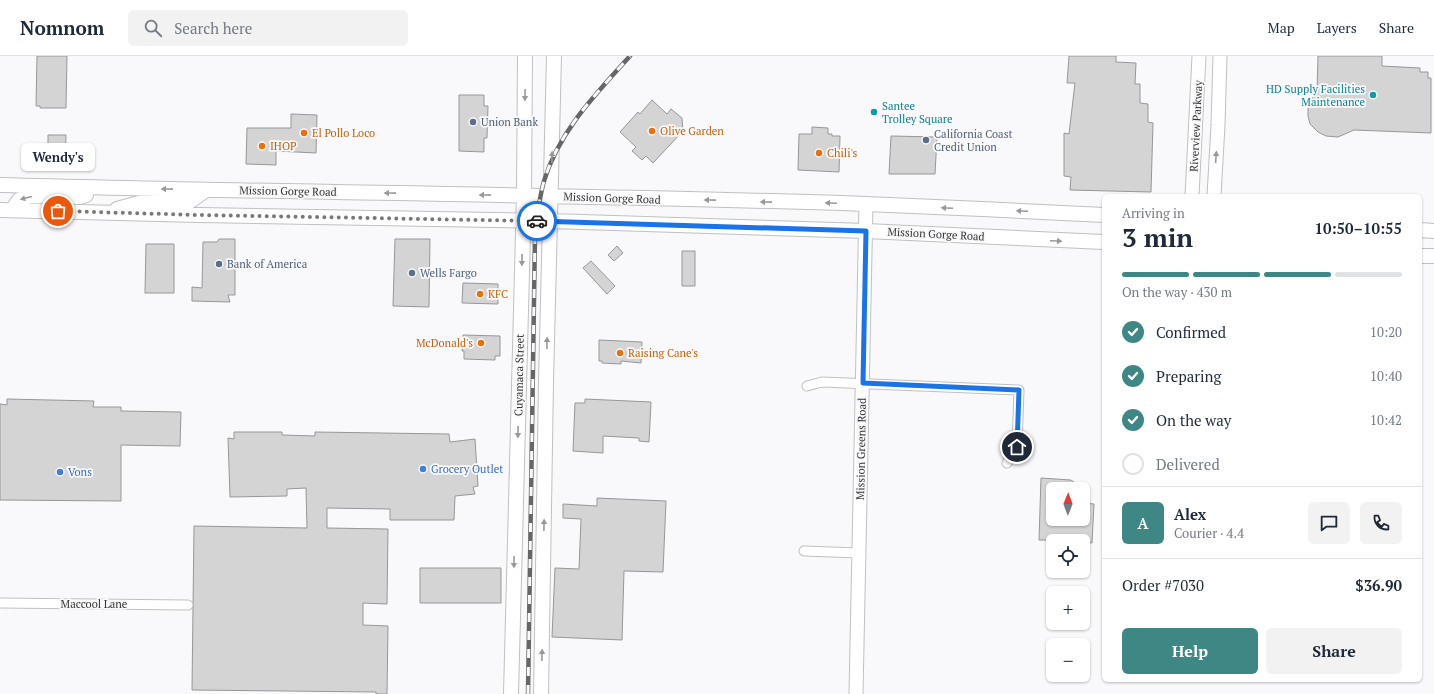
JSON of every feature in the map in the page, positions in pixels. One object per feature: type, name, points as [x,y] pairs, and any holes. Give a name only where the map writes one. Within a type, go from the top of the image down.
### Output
[{"type":"main road","name":"Cuyamaca Street","points":[[511,694],[524,195],[525,56]]},
{"type":"main road","points":[[541,694],[546,382],[554,56]]},
{"type":"main road","name":"Mission Gorge Road","points":[[0,185],[524,195],[866,204],[1102,215]]},
{"type":"main road","points":[[6,210],[19,200],[29,196],[80,197],[105,188]]},
{"type":"main road","points":[[104,213],[139,203],[189,202],[206,190]]},
{"type":"main road","name":"Mission Gorge Road","points":[[6,210],[550,221],[866,231],[1102,242]]},
{"type":"main road","points":[[1422,230],[1434,231]]},
{"type":"main road","points":[[1422,256],[1434,256]]},
{"type":"street","name":"Riverview Parkway","points":[[1192,194],[1199,56]]},
{"type":"street","name":"Riverview Parkway","points":[[1214,194],[1220,56]]},
{"type":"street","name":"Mission Greens Road","points":[[856,694],[866,204]]},
{"type":"street","points":[[807,386],[822,382],[1019,390],[1017,447],[1007,463]]},
{"type":"street","points":[[804,550],[859,553]]},
{"type":"street","name":"Maccool Lane","points":[[0,603],[188,605]]},
{"type":"building","points":[[37,56],[67,56],[66,108],[40,108],[40,106],[36,106]]},
{"type":"building","points":[[1069,56],[1116,56],[1116,62],[1136,63],[1135,84],[1140,84],[1140,103],[1148,104],[1148,122],[1153,123],[1151,192],[1070,190],[1071,177],[1064,176],[1064,133],[1069,134],[1075,83],[1067,83]]},
{"type":"building","name":"HD Supply Facilities Maintenance","points":[[1318,56],[1382,56],[1382,66],[1420,68],[1420,72],[1428,72],[1428,78],[1431,78],[1431,133],[1354,130],[1338,137],[1326,136],[1318,132],[1310,124],[1308,106],[1317,92]]},
{"type":"building","name":"Union Bank","points":[[459,95],[484,95],[484,106],[488,106],[487,138],[484,138],[484,152],[459,151]]},
{"type":"building","name":"Olive Garden","points":[[652,100],[667,114],[671,109],[682,118],[683,131],[653,163],[646,156],[642,160],[632,151],[636,147],[620,132],[638,112],[640,114]]},
{"type":"building","points":[[291,114],[317,115],[316,153],[276,151],[276,165],[246,164],[247,128],[291,128]]},
{"type":"building","name":"Chili's","points":[[812,127],[828,128],[828,134],[832,134],[832,136],[840,136],[839,172],[798,170],[799,134],[812,134]]},
{"type":"building","points":[[48,135],[66,135],[65,169],[48,168]]},
{"type":"building","points":[[891,136],[937,137],[935,174],[889,174]]},
{"type":"building","name":"Bank of America","points":[[219,239],[235,239],[235,295],[228,295],[230,302],[192,301],[192,287],[202,288],[203,242],[217,242]]},
{"type":"building","name":"Wells Fargo","points":[[395,239],[430,239],[429,307],[393,306]]},
{"type":"building","points":[[146,244],[174,244],[174,293],[145,293]]},
{"type":"building","points":[[617,246],[623,253],[614,261],[608,255]]},
{"type":"building","points":[[682,251],[695,251],[695,286],[682,286]]},
{"type":"building","points":[[591,261],[615,286],[607,294],[583,268]]},
{"type":"building","name":"KFC","points":[[463,283],[498,284],[498,304],[462,303]]},
{"type":"building","name":"McDonald's","points":[[463,335],[500,336],[500,356],[495,356],[495,360],[464,359],[464,351],[462,351]]},
{"type":"building","name":"Raising Cane's","points":[[599,340],[642,342],[641,363],[621,361],[621,364],[602,363],[602,361],[599,361]]},
{"type":"building","name":"Vons","points":[[7,399],[94,401],[93,407],[121,407],[121,411],[181,412],[180,446],[121,445],[121,501],[0,500],[0,404],[7,405]]},
{"type":"building","points":[[585,399],[651,402],[649,442],[639,441],[639,438],[603,436],[603,453],[573,451],[575,403],[585,403]]},
{"type":"building","points":[[234,432],[282,432],[282,435],[315,436],[315,432],[449,434],[450,442],[475,439],[478,486],[473,487],[475,494],[455,496],[454,520],[390,520],[390,509],[327,508],[327,528],[388,529],[387,604],[363,603],[363,625],[388,626],[387,694],[376,694],[376,692],[192,690],[194,526],[307,528],[306,488],[287,489],[287,496],[230,497],[228,438],[234,439]]},
{"type":"building","points":[[1041,478],[1071,480],[1074,482],[1046,482],[1046,526],[1090,526],[1090,504],[1094,504],[1092,543],[1090,543],[1090,534],[1046,534],[1046,540],[1039,540]]},
{"type":"building","points":[[597,498],[666,501],[663,572],[624,571],[622,640],[552,637],[555,568],[579,569],[581,519],[563,518],[563,504],[597,506]]},
{"type":"building","points":[[420,568],[501,568],[501,603],[420,603]]},
{"type":"railway","points":[[528,694],[535,235],[538,208],[544,181],[551,163],[569,129],[592,99],[630,56]]},
{"type":"way so far","points":[[58,211],[537,221]]},
{"type":"place","name":"HD Supply Facilities Maintenance","points":[[1373,95]]},
{"type":"place","name":"Santee Trolley Square","points":[[874,112]]},
{"type":"place","name":"Union Bank","points":[[473,122]]},
{"type":"place","name":"Olive Garden","points":[[652,131]]},
{"type":"place","name":"El Pollo Loco","points":[[304,133]]},
{"type":"place","name":"California Coast Credit Union","points":[[926,140]]},
{"type":"place","name":"IHOP","points":[[262,146]]},
{"type":"place","name":"Chili's","points":[[819,153]]},
{"type":"place","name":"Wendy's","points":[[58,211]]},
{"type":"place","name":"Bank of America","points":[[219,264]]},
{"type":"place","name":"Wells Fargo","points":[[412,273]]},
{"type":"place","name":"KFC","points":[[480,294]]},
{"type":"place","name":"McDonald's","points":[[481,343]]},
{"type":"place","name":"Raising Cane's","points":[[620,353]]},
{"type":"place","name":"Grocery Outlet","points":[[423,469]]},
{"type":"place","name":"Vons","points":[[60,472]]},
{"type":"route","points":[[537,221],[866,231],[863,383],[1019,390],[1017,447]]}]
